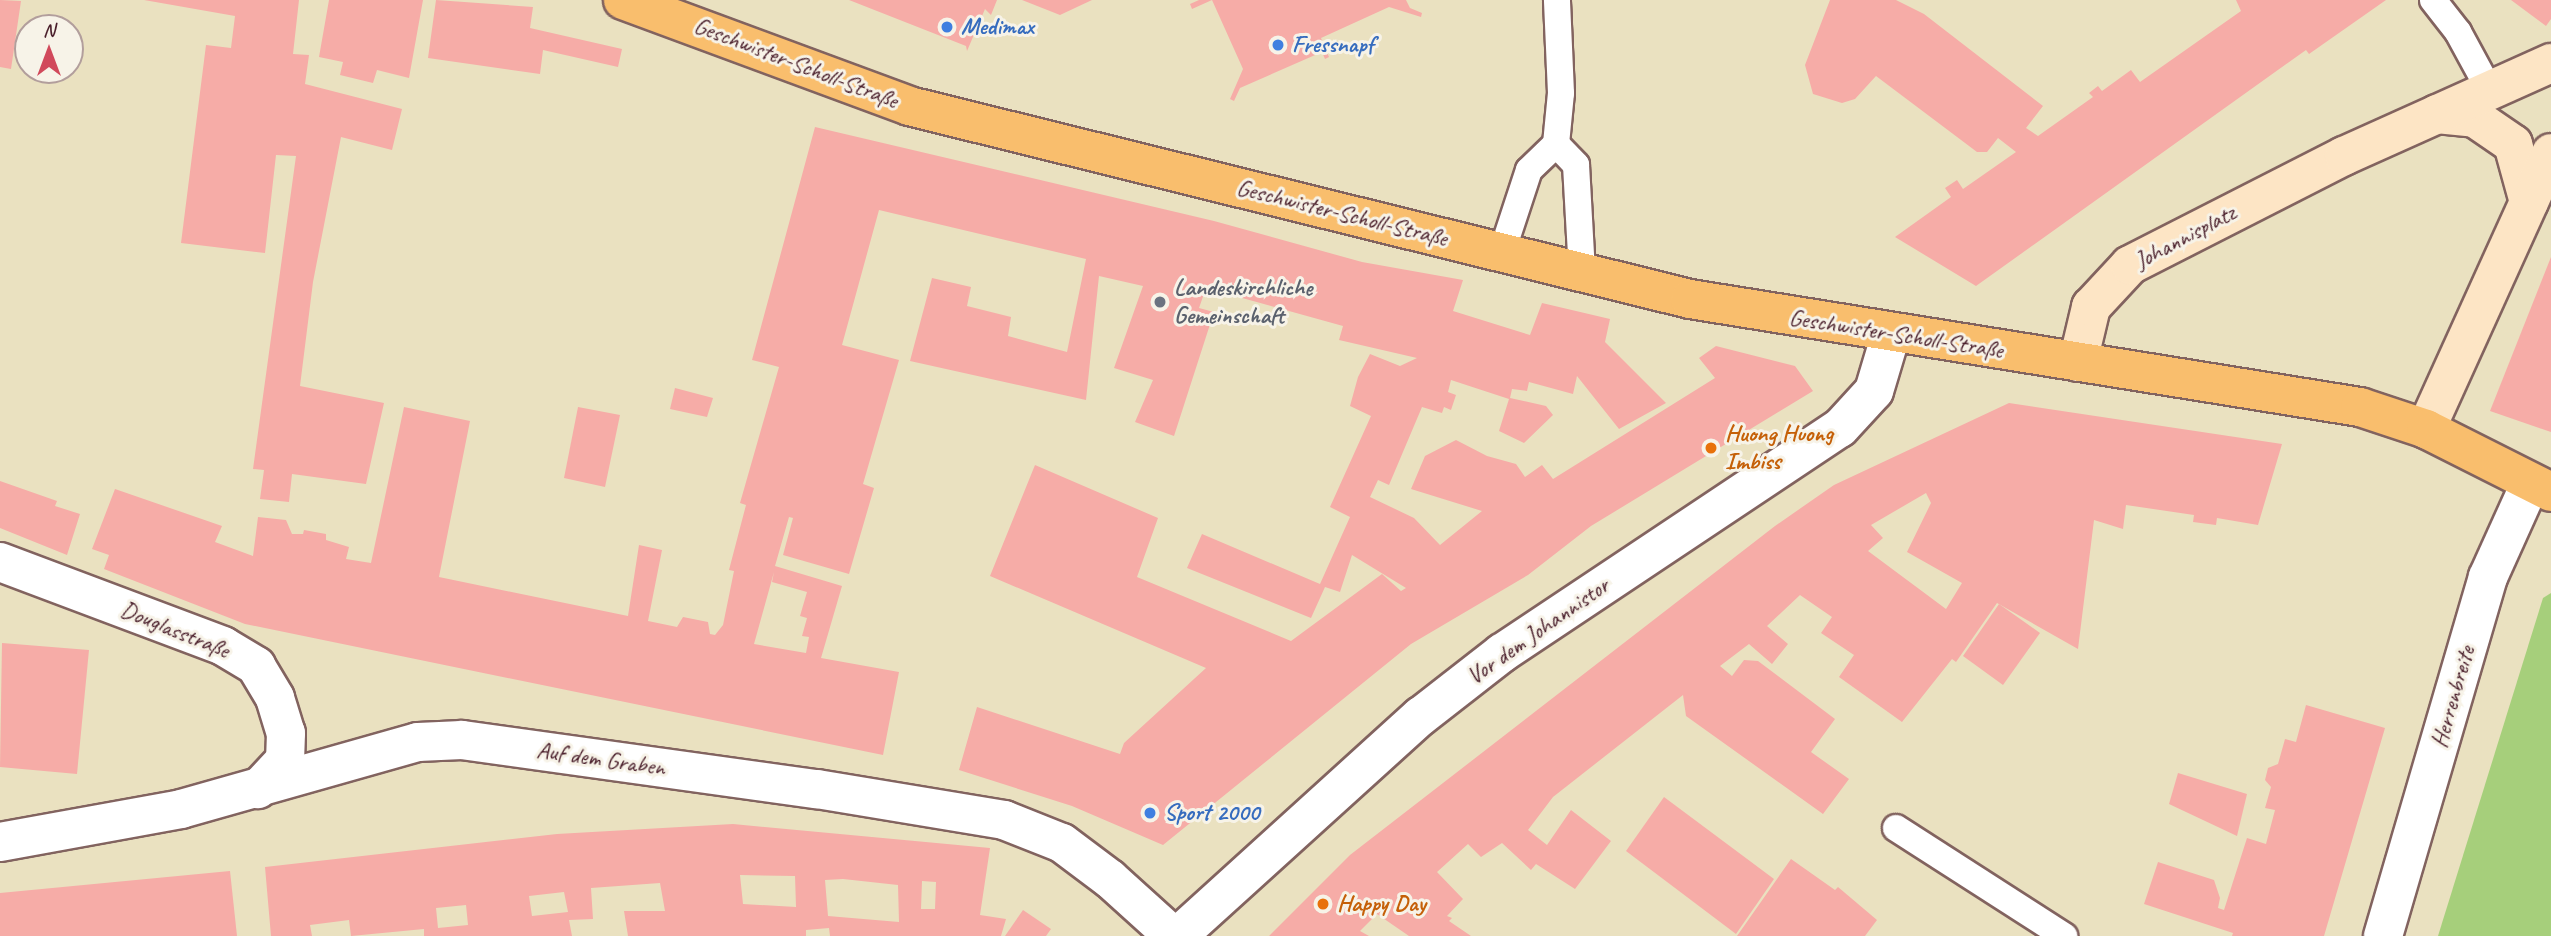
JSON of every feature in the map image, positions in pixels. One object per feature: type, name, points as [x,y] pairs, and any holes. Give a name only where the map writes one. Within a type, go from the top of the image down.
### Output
[{"type":"main road","name":"Geschwister-Scholl-Straße","points":[[623,0],[909,106],[1690,299],[1891,334],[2078,362]]},
{"type":"main road","name":"Johannisplatz","points":[[2078,362],[2091,307],[2130,265],[2437,114],[2551,63]]},
{"type":"main road","points":[[2437,114],[2475,118],[2507,138],[2521,162],[2529,202]]},
{"type":"main road","points":[[2426,429],[2551,153]]},
{"type":"main road","points":[[2078,362],[2360,407],[2426,429],[2541,488]]},
{"type":"street","name":"Vor dem Johannistor","points":[[1175,936],[1421,716],[1502,653],[1840,428],[1874,391],[1891,334]]},
{"type":"street","name":"Herrenbreite","points":[[2384,936],[2488,577],[2541,488]]},
{"type":"street","name":"Douglasstraße","points":[[0,562],[223,646],[256,666],[275,698],[286,733],[285,760],[258,789]]},
{"type":"street","name":"Auf dem Graben","points":[[0,842],[181,809],[418,742],[462,740],[938,807],[1004,820],[1062,843],[1110,879],[1175,936]]},
{"type":"lane","points":[[1502,252],[1529,170],[1556,144],[1561,93],[1557,0]]},
{"type":"lane","points":[[2433,0],[2458,32],[2490,90]]},
{"type":"lane","points":[[1556,144],[1576,165],[1582,272]]},
{"type":"lane","points":[[1895,828],[2064,936]]},
{"type":"green space","points":[[2551,593],[2551,936],[2438,936],[2543,598]]},
{"type":"building","points":[[0,0],[21,1],[19,14],[14,14],[11,69],[0,67]]},
{"type":"building","points":[[144,0],[299,0],[293,54],[309,55],[305,84],[402,109],[392,150],[341,137],[313,282],[300,386],[384,403],[366,484],[292,474],[289,502],[260,499],[264,470],[253,469],[296,156],[276,155],[265,253],[181,243],[206,45],[231,48],[235,16]]},
{"type":"building","points":[[329,0],[423,0],[409,78],[377,70],[373,83],[340,75],[343,62],[319,57]]},
{"type":"building","points":[[436,0],[533,7],[530,28],[622,49],[618,67],[543,50],[540,74],[428,58]]},
{"type":"building","name":"Medimax","points":[[849,0],[997,0],[991,15],[985,9],[967,51],[966,46]]},
{"type":"building","points":[[1022,0],[1092,0],[1060,15]]},
{"type":"building","points":[[1199,0],[1212,0],[1192,9],[1190,4]]},
{"type":"building","name":"Fressnapf","points":[[1212,0],[1406,0],[1410,8],[1422,13],[1421,17],[1389,7],[1321,38],[1329,57],[1325,59],[1322,52],[1240,88],[1234,101],[1230,99],[1243,69]]},
{"type":"building","points":[[1830,0],[1896,0],[1924,14],[2043,106],[2026,128],[2038,136],[2093,97],[2089,93],[2098,86],[2102,91],[2131,70],[2140,82],[2241,11],[2236,0],[2386,0],[2309,54],[2306,50],[1976,286],[1895,237],[1951,197],[1945,188],[1957,180],[1963,189],[2016,152],[1998,138],[1987,152],[1977,152],[1876,76],[1855,99],[1842,103],[1813,94],[1805,65]]},
{"type":"building","points":[[2511,0],[2551,0],[2551,19],[2546,26]]},
{"type":"building","points":[[815,127],[1214,221],[1362,262],[1463,280],[1453,311],[1530,335],[1542,303],[1610,319],[1605,342],[1666,403],[1619,429],[1577,376],[1573,394],[1529,382],[1527,391],[1512,389],[1510,398],[1546,406],[1553,415],[1524,443],[1499,431],[1509,399],[1451,380],[1448,392],[1456,395],[1451,410],[1444,407],[1442,413],[1422,407],[1389,485],[1378,480],[1370,497],[1414,518],[1440,545],[1482,511],[1411,489],[1425,456],[1456,440],[1487,456],[1516,464],[1525,477],[1542,465],[1553,479],[1715,378],[1699,358],[1716,346],[1795,366],[1813,391],[1591,526],[1528,575],[1411,644],[1163,845],[1072,806],[959,770],[977,707],[1120,754],[1124,743],[1206,668],[990,576],[1035,465],[1158,518],[1137,577],[1291,641],[1382,574],[1401,591],[1406,588],[1352,555],[1340,592],[1325,587],[1311,618],[1187,568],[1202,534],[1320,584],[1350,517],[1330,507],[1371,416],[1350,406],[1358,377],[1370,354],[1400,366],[1417,358],[1339,340],[1343,326],[1206,288],[1199,308],[1214,312],[1174,436],[1135,422],[1153,380],[1114,368],[1143,286],[1099,276],[1086,400],[910,361],[932,278],[971,287],[967,306],[1011,317],[1008,336],[1067,352],[1086,259],[879,210],[842,345],[899,360],[863,484],[874,488],[849,574],[783,555],[793,518],[789,517],[775,566],[842,586],[821,658],[899,672],[883,755],[245,624],[104,569],[109,555],[92,549],[115,489],[222,526],[215,542],[253,556],[258,517],[286,520],[292,534],[303,534],[304,530],[326,534],[326,540],[349,547],[346,559],[371,563],[404,407],[470,421],[439,577],[628,616],[639,545],[662,550],[648,621],[677,627],[683,617],[708,622],[710,634],[715,635],[723,625],[734,571],[729,570],[746,505],[740,503],[779,367],[752,360]],"holes":[[[774,572],[772,582],[807,592],[800,616],[807,618],[802,636],[809,637],[806,653],[754,644]]]},
{"type":"building","points":[[2551,257],[2551,432],[2490,411]]},
{"type":"building","points":[[675,388],[713,398],[707,417],[670,409]]},
{"type":"building","points":[[2009,403],[2282,444],[2258,525],[2217,518],[2216,525],[2193,522],[2194,515],[2126,505],[2123,529],[2094,520],[2078,649],[1997,603],[1956,662],[1952,659],[1902,722],[1839,677],[1854,655],[1821,633],[1832,617],[1800,595],[1767,626],[1788,644],[1772,664],[1749,644],[1720,666],[1732,676],[1744,660],[1758,661],[1835,719],[1811,752],[1849,779],[1823,814],[1686,716],[1683,695],[1553,797],[1528,830],[1547,845],[1571,810],[1611,841],[1575,889],[1536,864],[1531,870],[1502,843],[1481,857],[1468,844],[1437,872],[1463,899],[1447,916],[1452,918],[1449,921],[1471,936],[1409,936],[1377,914],[1360,931],[1369,936],[1269,936],[1350,855],[1775,526],[1834,485]],"holes":[[[1926,493],[1931,503],[1907,552],[1962,583],[1946,609],[1868,551],[1883,538],[1871,525]]]},
{"type":"building","points":[[578,407],[620,415],[605,487],[564,478]]},
{"type":"building","points":[[0,481],[57,501],[55,506],[80,514],[67,555],[0,528]]},
{"type":"building","points":[[1999,604],[2040,633],[2003,685],[1963,656]]},
{"type":"building","points":[[2,643],[89,650],[77,774],[0,767]]},
{"type":"building","points":[[2306,705],[2385,728],[2324,936],[2232,936],[2233,933],[2144,904],[2158,862],[2214,880],[2220,898],[2218,908],[2224,910],[2247,838],[2266,844],[2275,810],[2265,808],[2271,787],[2265,780],[2268,768],[2278,764],[2285,739],[2296,742]]},
{"type":"building","points":[[2178,773],[2247,794],[2237,836],[2169,804]]},
{"type":"building","points":[[1664,797],[1774,879],[1736,934],[1626,851]]},
{"type":"building","points":[[733,824],[990,848],[980,915],[1006,919],[1001,936],[830,936],[829,928],[806,930],[806,936],[628,936],[624,911],[665,911],[660,883],[591,888],[593,919],[569,920],[572,936],[424,936],[424,929],[351,936],[349,920],[310,925],[312,936],[271,936],[265,867],[557,834]],"holes":[[[740,875],[795,876],[796,907],[743,904]],[[843,879],[898,885],[899,922],[828,916],[825,880]],[[922,881],[936,882],[935,909],[921,909]],[[564,892],[568,912],[532,916],[529,896]],[[466,905],[468,925],[438,928],[436,908]]]},
{"type":"building","points":[[1791,859],[1835,890],[1838,887],[1877,920],[1865,936],[1737,936]]},
{"type":"building","points":[[230,871],[237,936],[0,936],[0,893]]},
{"type":"building","points":[[1023,910],[1051,929],[1046,936],[1005,936]]},
{"type":"place","name":"Medimax","points":[[947,27]]},
{"type":"place","name":"Fressnapf","points":[[1278,45]]},
{"type":"place","name":"Landeskirchliche Gemeinschaft","points":[[1160,302]]},
{"type":"place","name":"Huong Huong Imbiss","points":[[1711,448]]},
{"type":"place","name":"Sport 2000","points":[[1150,813]]},
{"type":"place","name":"Happy Day","points":[[1323,904]]}]
